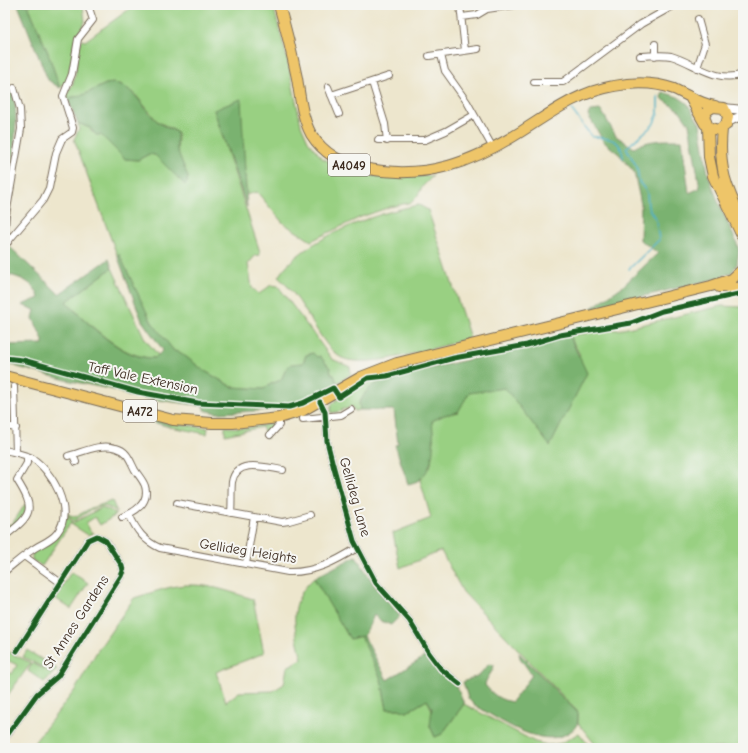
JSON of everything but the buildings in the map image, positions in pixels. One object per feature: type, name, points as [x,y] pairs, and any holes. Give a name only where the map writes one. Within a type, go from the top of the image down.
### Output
[{"type":"main road","name":"A4049","points":[[279,5],[288,37],[306,123],[317,142],[336,159],[348,165],[380,171],[418,172],[439,169],[462,162],[493,148],[577,96],[600,89],[629,84],[659,85],[672,89],[691,99],[720,107]]},
{"type":"main road","points":[[691,99],[707,125],[714,130],[725,125]]},
{"type":"main road","points":[[743,221],[730,196],[723,175],[720,150],[727,113],[720,107],[706,112],[709,157],[713,176],[743,238]]},
{"type":"main road","name":"A472","points":[[5,376],[173,420],[212,423],[279,418],[302,411],[361,377],[397,363],[711,286],[732,279],[743,269]]},
{"type":"main road","name":"A472","points":[[711,286],[743,288]]},
{"type":"street","points":[[6,244],[43,200],[49,188],[56,153],[62,139],[72,132],[73,128],[63,96],[72,74],[78,39],[93,20],[88,5]]},
{"type":"street","points":[[460,5],[465,50]]},
{"type":"street","points":[[462,17],[477,15],[488,9],[515,5]]},
{"type":"street","points":[[534,82],[563,82],[641,24],[675,5]]},
{"type":"street","points":[[697,68],[705,44],[698,19]]},
{"type":"street","points":[[655,44],[655,56]]},
{"type":"street","points":[[430,56],[478,49]]},
{"type":"street","points":[[441,55],[445,71],[474,115],[493,148]]},
{"type":"street","points":[[640,56],[671,56],[697,68],[728,77],[743,74]]},
{"type":"street","points":[[331,95],[389,76]]},
{"type":"street","points":[[372,82],[385,124],[387,141]]},
{"type":"street","points":[[328,87],[339,114]]},
{"type":"street","points":[[6,244],[6,215],[21,129],[20,109],[14,88]]},
{"type":"street","points":[[720,107],[743,110]]},
{"type":"street","points":[[378,140],[425,140],[446,131],[474,115]]},
{"type":"street","points":[[725,125],[743,115]]},
{"type":"street","points":[[14,387],[16,453]]},
{"type":"street","name":"Gellideg Lane","points":[[320,402],[326,417],[327,440],[346,518],[357,548],[376,583],[409,620],[429,653],[441,669],[460,684]]},
{"type":"street","points":[[303,418],[313,416],[326,417],[341,415],[348,410]]},
{"type":"street","points":[[270,435],[279,425],[279,418]]},
{"type":"street","points":[[5,426],[16,428]]},
{"type":"street","points":[[76,462],[71,455],[94,448],[109,447],[122,450],[127,454],[142,481],[145,490],[144,498],[140,506],[122,517]]},
{"type":"street","points":[[5,450],[32,458],[48,474],[57,487],[63,513],[61,526],[58,532],[5,571]]},
{"type":"street","points":[[5,536],[21,522],[29,511],[28,498],[17,480],[27,463],[27,456]]},
{"type":"street","points":[[231,513],[232,482],[238,470],[248,466],[280,468]]},
{"type":"street","points":[[180,506],[282,522],[307,516],[302,509]]},
{"type":"street","name":"Gellideg Heights","points":[[129,514],[140,534],[155,546],[166,550],[288,572],[304,571],[323,566],[357,548]]},
{"type":"street","points":[[246,564],[254,517]]},
{"type":"street","name":"St Annes Gardens","points":[[5,738],[37,694],[58,676],[123,571],[106,541],[100,537],[93,536],[88,540],[17,651]]},
{"type":"street","points":[[24,556],[61,583]]},
{"type":"green space","points":[[18,5],[28,5],[48,53],[60,88],[48,80]]},
{"type":"green space","points":[[28,5],[83,5],[85,22],[75,39],[68,81],[60,88],[48,53]]},
{"type":"green space","points":[[135,5],[273,5],[287,58],[301,125],[308,141],[322,158],[346,170],[374,176],[433,176],[422,187],[412,202],[390,207],[361,217],[311,241],[283,223],[257,192],[246,195],[243,146],[214,110],[259,249],[260,255],[255,256],[248,264],[252,288],[259,294],[271,285],[278,286],[332,359],[350,367],[351,374],[337,383],[334,375],[331,374],[330,368],[320,357],[317,357],[313,353],[306,355],[303,363],[286,369],[281,380],[264,389],[232,387],[203,370],[181,353],[174,351],[156,330],[141,302],[119,254],[117,255],[74,139],[79,129],[78,123],[90,128],[92,132],[101,135],[125,159],[138,160],[149,154],[155,155],[185,185],[188,177],[177,153],[177,132],[157,121],[134,93],[120,84],[106,84],[81,96],[67,98],[75,78],[78,51],[82,40],[85,41]]},
{"type":"green space","points":[[5,80],[11,89],[15,102],[16,132],[11,164],[5,188]]},
{"type":"green space","points":[[113,83],[127,88],[138,98],[157,121],[177,132],[177,149],[188,177],[185,185],[155,155],[149,154],[138,160],[125,159],[101,135],[96,135],[90,128],[78,123],[67,98],[81,96],[106,84]]},
{"type":"green space","points":[[663,92],[678,97],[687,103],[700,124],[708,174],[739,250],[737,264],[732,272],[719,278],[590,309],[623,286],[658,253],[640,240],[641,204],[634,172],[619,154],[604,142],[588,115],[590,111],[601,110],[616,136],[634,148],[645,143],[663,140],[682,140],[689,193],[700,188],[689,124],[680,111],[661,98]]},
{"type":"green space","points":[[241,99],[247,207],[214,110]]},
{"type":"green space","points":[[419,205],[428,210],[470,338],[405,356],[386,359],[354,361],[342,358],[328,346],[299,301],[278,277],[303,251],[321,240],[362,221],[382,214]]},
{"type":"green space","points":[[9,246],[59,294],[109,259],[112,268],[66,302],[107,339],[130,353],[143,357],[155,358],[163,350],[142,321],[117,255],[119,254],[151,321],[174,351],[181,353],[203,370],[232,387],[264,389],[281,380],[286,369],[291,364],[303,363],[306,355],[313,353],[317,357],[320,356],[330,368],[331,374],[334,375],[337,383],[300,402],[281,405],[275,410],[217,413],[204,410],[204,406],[128,396],[114,390],[66,380],[18,367],[5,361],[5,345],[43,344],[43,340],[33,318],[35,310],[22,305],[39,298],[37,292],[26,281],[5,274],[5,251]]},
{"type":"green space","points":[[112,268],[145,339],[158,355],[155,358],[142,357],[130,353],[118,346],[95,329],[66,302]]},
{"type":"green space","points":[[721,306],[743,307],[743,748],[598,748],[578,723],[578,712],[463,592],[441,551],[400,568],[393,533],[431,518],[420,480],[431,464],[433,437],[432,421],[444,415],[458,412],[468,393],[546,381],[580,355],[569,335],[623,329]]},
{"type":"green space","points":[[569,335],[587,373],[550,446],[505,388],[469,393],[458,412],[444,415],[432,421],[433,452],[429,467],[419,480],[408,484],[395,445],[398,444],[394,410],[360,410],[359,403],[369,388],[390,378]]},
{"type":"green space","points":[[376,378],[386,380],[373,386],[359,403],[360,410],[355,411],[351,406],[347,409],[342,409],[342,411],[331,413],[331,405],[335,401]]},
{"type":"green space","points":[[98,407],[108,408],[171,423],[170,427]]},
{"type":"green space","points":[[171,423],[208,428],[207,434],[170,427]]},
{"type":"green space","points":[[276,423],[267,435],[267,439],[262,427],[225,435],[225,427],[245,428]]},
{"type":"green space","points":[[112,501],[117,512],[106,507],[95,508],[74,521],[64,512],[64,507],[68,514],[75,517],[91,508]]},
{"type":"green space","points":[[26,503],[23,516],[5,533],[5,525],[12,524]]},
{"type":"green space","points":[[101,508],[110,510],[116,515],[100,525],[95,517],[86,523],[91,532],[94,533],[88,535],[71,524]]},
{"type":"green space","points":[[64,514],[72,521],[42,566],[32,560],[32,553],[55,537]]},
{"type":"green space","points":[[356,556],[375,586],[400,616],[391,625],[381,621],[374,615],[364,636],[387,680],[426,656],[458,688],[464,704],[442,734],[435,737],[430,726],[432,708],[427,700],[407,712],[399,709],[387,709],[381,679],[361,636],[350,639],[314,578]]},
{"type":"green space","points":[[71,572],[88,583],[71,609],[55,598]]},
{"type":"green space","points":[[314,578],[350,639],[361,636],[381,679],[387,709],[399,709],[407,712],[427,700],[433,712],[430,726],[435,737],[442,734],[464,704],[535,742],[548,745],[562,743],[579,733],[591,748],[30,748],[75,690],[96,653],[134,598],[170,587],[185,585],[208,586],[253,599],[264,653],[216,672],[226,702],[239,692],[273,691],[284,684],[287,667],[302,659],[295,626],[296,606],[305,587]]},
{"type":"green space","points":[[27,650],[57,669],[54,673],[23,657]]},
{"type":"green space","points":[[7,651],[31,663],[5,699],[5,688],[9,682],[5,680],[8,672],[12,674],[17,665],[7,660],[5,664],[5,656]]},
{"type":"green space","points":[[519,653],[578,713],[577,724],[574,729],[568,733],[557,737],[545,738],[532,735],[506,724],[473,704],[468,698],[463,682],[479,675],[489,664],[494,665],[485,685],[497,696],[512,702],[532,675],[520,658]]},
{"type":"green space","points":[[32,663],[53,674],[44,682],[28,671]]},
{"type":"waterway","points":[[629,269],[659,240],[656,220],[648,207],[647,192],[639,182],[637,167],[626,148],[653,125],[658,114],[658,96]]},
{"type":"waterway","points":[[571,109],[592,137],[615,141],[620,146],[623,158]]},
{"type":"cycle path","name":"Taff Vale Extension","points":[[5,358],[23,360],[138,392],[198,403],[289,407],[303,403],[333,388],[339,397],[368,378],[387,376],[454,358],[527,345],[560,335],[631,323],[662,311],[743,293]]},
{"type":"cycle path","points":[[320,402],[325,412],[327,441],[354,541],[376,583],[409,620],[429,653],[441,669],[460,684]]},
{"type":"cycle path","points":[[5,738],[37,694],[58,676],[121,576],[123,571],[122,566],[106,541],[97,536],[88,540],[17,651]]}]
